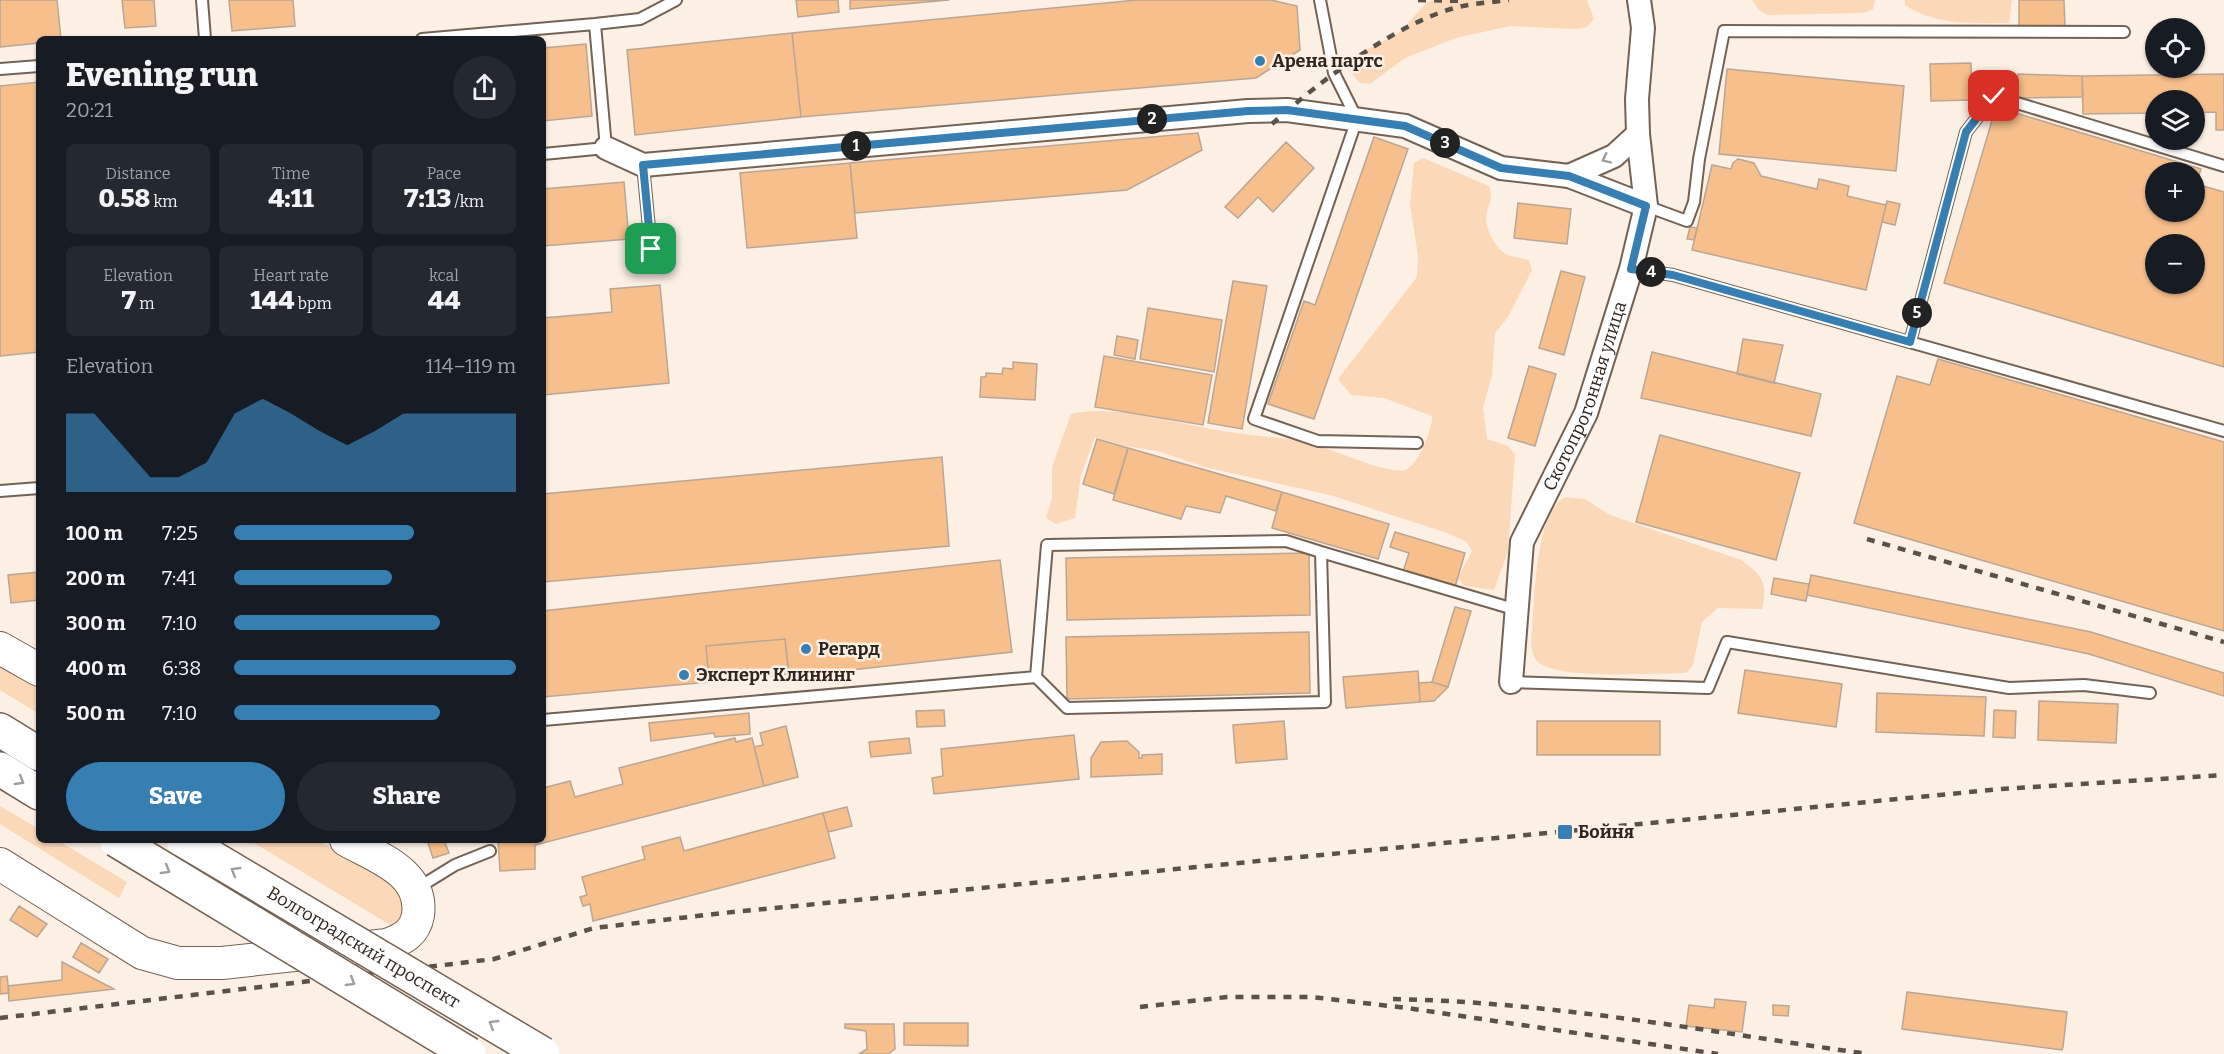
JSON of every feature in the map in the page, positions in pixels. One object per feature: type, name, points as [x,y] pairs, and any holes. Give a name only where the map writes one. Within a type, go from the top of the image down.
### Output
[{"type":"main road","points":[[0,730],[36,752]]},
{"type":"main road","points":[[0,770],[36,791]]},
{"type":"main road","name":"Волгоградский проспект","points":[[121,843],[469,1054]]},
{"type":"main road","name":"Волгоградский проспект","points":[[188,843],[543,1054]]},
{"type":"street","name":"Скотопрогонная улица","points":[[1511,682],[1522,542],[1586,413],[1631,269],[1646,206],[1638,134],[1637,99],[1642,28],[1639,0]]},
{"type":"street","points":[[606,148],[643,165],[1248,111],[1287,110],[1405,126],[1501,168],[1569,176],[1646,206]]},
{"type":"street","points":[[1569,176],[1614,156],[1638,134]]},
{"type":"street","points":[[0,648],[36,668]]},
{"type":"street","points":[[0,864],[142,953],[178,963],[222,963],[387,945],[410,933],[417,922],[419,907],[415,890],[398,868],[352,843]]},
{"type":"lane","points":[[202,0],[205,36]]},
{"type":"lane","points":[[457,36],[640,19],[676,0]]},
{"type":"lane","points":[[1320,0],[1334,73],[1357,119],[1254,419],[1318,441],[1417,443]]},
{"type":"lane","points":[[546,154],[606,148],[596,24]]},
{"type":"lane","points":[[1646,206],[1687,220],[1694,202],[1699,159],[1724,31],[2124,32]]},
{"type":"lane","points":[[0,69],[36,66]]},
{"type":"lane","points":[[1910,342],[1966,132],[1994,96],[2224,166]]},
{"type":"lane","points":[[643,165],[651,249]]},
{"type":"lane","points":[[1631,269],[1673,275],[2224,431]]},
{"type":"lane","points":[[0,491],[36,488]]},
{"type":"lane","points":[[1036,678],[1047,545],[1286,541],[1517,610]]},
{"type":"lane","points":[[546,720],[1036,678],[1067,708],[1324,702],[1321,552]]},
{"type":"lane","points":[[1511,682],[1708,688],[1728,642],[2009,688],[2084,685],[2150,693]]},
{"type":"lane","points":[[415,890],[455,865],[490,851]]},
{"type":"shaded area","points":[[1434,0],[1587,0],[1594,19],[1587,27],[1576,29],[1510,26],[1456,38],[1405,58],[1370,84],[1360,83],[1346,67],[1351,57],[1398,34],[1427,2]]},
{"type":"shaded area","points":[[1752,0],[1875,0],[1873,9],[1864,13],[1768,15],[1759,10]]},
{"type":"shaded area","points":[[1905,0],[2012,0],[2009,23],[1982,23],[1955,22],[1930,17],[1905,5]]},
{"type":"shaded area","points":[[1423,158],[1489,186],[1491,199],[1486,222],[1492,238],[1506,254],[1529,260],[1532,270],[1508,317],[1495,333],[1492,375],[1483,408],[1487,439],[1508,446],[1515,454],[1508,551],[1494,590],[1464,586],[1458,578],[1472,551],[1467,542],[1447,533],[1330,495],[1204,467],[1161,452],[1121,445],[1095,437],[1081,475],[1075,518],[1056,524],[1046,518],[1052,498],[1052,467],[1071,414],[1089,411],[1149,416],[1228,432],[1299,441],[1386,469],[1405,470],[1410,467],[1424,446],[1432,416],[1384,398],[1351,395],[1338,379],[1417,277],[1418,256],[1410,204],[1414,163]]},
{"type":"shaded area","points":[[1565,497],[1585,499],[1610,515],[1741,560],[1762,580],[1764,592],[1762,609],[1718,608],[1702,622],[1693,665],[1686,673],[1588,674],[1568,672],[1539,663],[1532,651],[1531,642],[1541,542],[1547,522],[1555,507]]},
{"type":"shaded area","points":[[0,660],[36,680],[36,712],[0,690]]},
{"type":"shaded area","points":[[0,806],[36,827],[36,843],[62,843],[127,882],[119,898],[0,824]]},
{"type":"shaded area","points":[[254,843],[323,843],[396,882],[403,897],[405,918],[392,926]]},
{"type":"building","points":[[0,0],[57,0],[61,36],[36,36],[36,43],[0,47]]},
{"type":"building","points":[[122,0],[154,0],[156,26],[125,28]]},
{"type":"building","points":[[229,0],[293,0],[295,26],[232,31]]},
{"type":"building","points":[[796,0],[838,0],[839,12],[798,17]]},
{"type":"building","points":[[850,0],[949,0],[850,9]]},
{"type":"building","points":[[1137,0],[1271,0],[1297,6],[1300,50],[1256,78],[801,117],[792,33]]},
{"type":"building","points":[[2019,0],[2064,0],[2065,29],[2019,29]]},
{"type":"building","points":[[792,33],[801,117],[635,135],[627,50]]},
{"type":"building","points":[[586,44],[592,116],[546,121],[546,48]]},
{"type":"building","points":[[1971,63],[1972,100],[1931,101],[1930,64]]},
{"type":"building","points":[[1727,69],[1904,86],[1896,171],[1719,154]]},
{"type":"building","points":[[2018,74],[2082,76],[2083,97],[2018,98]]},
{"type":"building","points":[[2205,74],[2224,74],[2224,130],[2216,130],[2216,112],[2205,112],[2205,90],[2145,90],[2145,113],[2083,114],[2082,76],[2145,75],[2145,78],[2205,78]]},
{"type":"building","points":[[36,82],[36,352],[0,356],[0,86]]},
{"type":"building","points":[[1996,107],[2178,162],[2145,162],[2145,222],[2205,222],[2205,187],[2224,192],[2224,367],[1944,283]]},
{"type":"building","points":[[1198,133],[1202,150],[1127,190],[855,213],[850,163]]},
{"type":"building","points":[[1374,137],[1408,149],[1314,419],[1268,404],[1304,301],[1315,305]]},
{"type":"building","points":[[1286,142],[1314,168],[1273,212],[1258,197],[1238,218],[1225,207]]},
{"type":"building","points":[[1738,159],[1754,163],[1761,176],[1817,189],[1819,179],[1849,186],[1847,196],[1886,205],[1866,290],[1692,250],[1712,165],[1731,169],[1733,163]]},
{"type":"building","points":[[850,163],[857,238],[747,248],[740,173]]},
{"type":"building","points":[[624,182],[629,239],[546,246],[546,189]]},
{"type":"building","points":[[1887,201],[1900,204],[1895,225],[1882,222]]},
{"type":"building","points":[[1518,203],[1571,209],[1567,244],[1514,238]]},
{"type":"building","points":[[1690,227],[1697,228],[1694,240],[1687,239]]},
{"type":"building","points":[[1561,271],[1585,277],[1564,355],[1539,348]]},
{"type":"building","points":[[1233,281],[1267,286],[1242,429],[1208,423]]},
{"type":"building","points":[[660,285],[669,383],[546,395],[546,318],[612,312],[610,289]]},
{"type":"building","points":[[1148,308],[1222,320],[1214,372],[1140,359]]},
{"type":"building","points":[[1117,336],[1138,340],[1135,359],[1114,355]]},
{"type":"building","points":[[1743,339],[1783,345],[1774,383],[1737,374]]},
{"type":"building","points":[[1652,352],[1821,394],[1811,436],[1641,398]]},
{"type":"building","points":[[1104,356],[1212,375],[1203,425],[1095,407]]},
{"type":"building","points":[[1938,359],[2224,442],[2224,631],[1854,523],[1897,376],[1930,385]]},
{"type":"building","points":[[1013,362],[1037,364],[1035,400],[980,397],[981,377],[986,377],[986,373],[1002,374],[1003,368],[1013,369]]},
{"type":"building","points":[[1529,366],[1556,374],[1535,446],[1508,438]]},
{"type":"building","points":[[1660,435],[1800,473],[1776,560],[1636,522]]},
{"type":"building","points":[[1097,439],[1128,448],[1114,494],[1083,484]]},
{"type":"building","points":[[1128,448],[1282,492],[1276,511],[1226,496],[1220,513],[1186,506],[1181,519],[1113,500]]},
{"type":"building","points":[[942,457],[949,546],[546,582],[546,494]]},
{"type":"building","points":[[1282,492],[1389,524],[1378,559],[1272,528]]},
{"type":"building","points":[[1395,532],[1465,553],[1455,587],[1403,572],[1409,553],[1390,547]]},
{"type":"building","points":[[1309,553],[1310,615],[1067,620],[1066,558]]},
{"type":"building","points":[[1000,560],[1012,652],[789,677],[785,639],[706,646],[709,682],[546,697],[546,611]]},
{"type":"building","points":[[36,572],[36,600],[11,603],[8,575]]},
{"type":"building","points":[[1811,575],[2091,632],[2224,673],[2224,696],[2089,654],[1807,595]]},
{"type":"building","points":[[1774,578],[1809,584],[1806,601],[1771,594]]},
{"type":"building","points":[[1455,607],[1471,611],[1448,687],[1432,682]]},
{"type":"building","points":[[1309,632],[1310,693],[1067,699],[1066,637]]},
{"type":"building","points":[[785,639],[789,674],[709,682],[706,646]]},
{"type":"building","points":[[1745,670],[1842,684],[1836,727],[1738,713]]},
{"type":"building","points":[[1418,671],[1420,702],[1346,708],[1343,677]]},
{"type":"building","points":[[1432,682],[1448,687],[1434,701],[1420,702],[1419,683]]},
{"type":"building","points":[[1877,693],[1986,697],[1984,736],[1876,732]]},
{"type":"building","points":[[2039,701],[2118,704],[2116,743],[2038,740]]},
{"type":"building","points":[[944,710],[945,726],[917,727],[916,711]]},
{"type":"building","points":[[1994,710],[2016,711],[2015,738],[1993,737]]},
{"type":"building","points":[[749,713],[750,734],[715,737],[714,733],[651,741],[649,723]]},
{"type":"building","points":[[1284,721],[1287,759],[1236,763],[1233,725]]},
{"type":"building","points":[[1537,721],[1660,721],[1660,755],[1537,755]]},
{"type":"building","points":[[786,726],[798,777],[764,786],[754,747],[763,745],[760,733]]},
{"type":"building","points":[[1074,735],[1079,779],[934,794],[932,778],[943,776],[941,749]]},
{"type":"building","points":[[735,738],[736,742],[752,738],[764,786],[546,842],[546,787],[570,781],[575,797],[623,784],[619,768]]},
{"type":"building","points":[[909,738],[911,753],[871,757],[869,742]]},
{"type":"building","points":[[1127,741],[1139,752],[1139,758],[1142,758],[1142,755],[1162,754],[1162,774],[1091,777],[1091,758],[1101,742]]},
{"type":"building","points":[[847,807],[852,826],[828,832],[823,813]]},
{"type":"building","points":[[823,813],[835,858],[593,921],[590,904],[583,906],[580,897],[587,895],[582,877],[645,859],[642,847],[680,837],[684,851]]},
{"type":"building","points":[[428,843],[445,843],[449,853],[433,858]]},
{"type":"building","points":[[498,843],[543,843],[535,845],[535,869],[500,871]]},
{"type":"building","points":[[19,906],[47,924],[37,937],[10,920]]},
{"type":"building","points":[[81,943],[108,959],[99,973],[73,957]]},
{"type":"building","points":[[62,962],[114,989],[9,1001],[8,986],[62,980]]},
{"type":"building","points":[[7,976],[9,993],[0,994],[0,977]]},
{"type":"building","points":[[1907,992],[2067,1012],[2062,1050],[1902,1029]]},
{"type":"building","points":[[1715,999],[1746,1002],[1742,1032],[1686,1026],[1689,1005],[1714,1008]]},
{"type":"building","points":[[1773,1005],[1789,1006],[1788,1016],[1773,1015]]},
{"type":"building","points":[[904,1023],[968,1023],[968,1046],[904,1045]]},
{"type":"building","points":[[845,1024],[894,1024],[895,1049],[888,1054],[859,1054],[867,1049],[866,1031],[845,1028]]},
{"type":"railway","points":[[1418,0],[1464,1]]},
{"type":"railway","points":[[1272,124],[1336,72],[1414,24],[1463,6],[1509,0]]},
{"type":"railway","points":[[1867,539],[2224,642]]},
{"type":"railway","points":[[0,1018],[494,959],[594,928],[723,913],[2001,789],[2224,775]]},
{"type":"railway","points":[[1140,1007],[1227,997],[1312,997],[1407,1008],[1718,1054]]},
{"type":"railway","points":[[1393,999],[1453,1001],[1572,1012],[1868,1054]]},
{"type":"place","name":"Арена партс","points":[[1260,61]]},
{"type":"place","name":"Регард","points":[[806,649]]},
{"type":"place","name":"Эксперт Клининг","points":[[684,675]]},
{"type":"place","name":"Бойня","points":[[1565,832]]},
{"type":"route","points":[[651,249],[643,165],[1248,111],[1287,110],[1405,126],[1501,168],[1569,176],[1646,206],[1631,269],[1673,275],[1910,342],[1966,132],[1994,96]]}]
